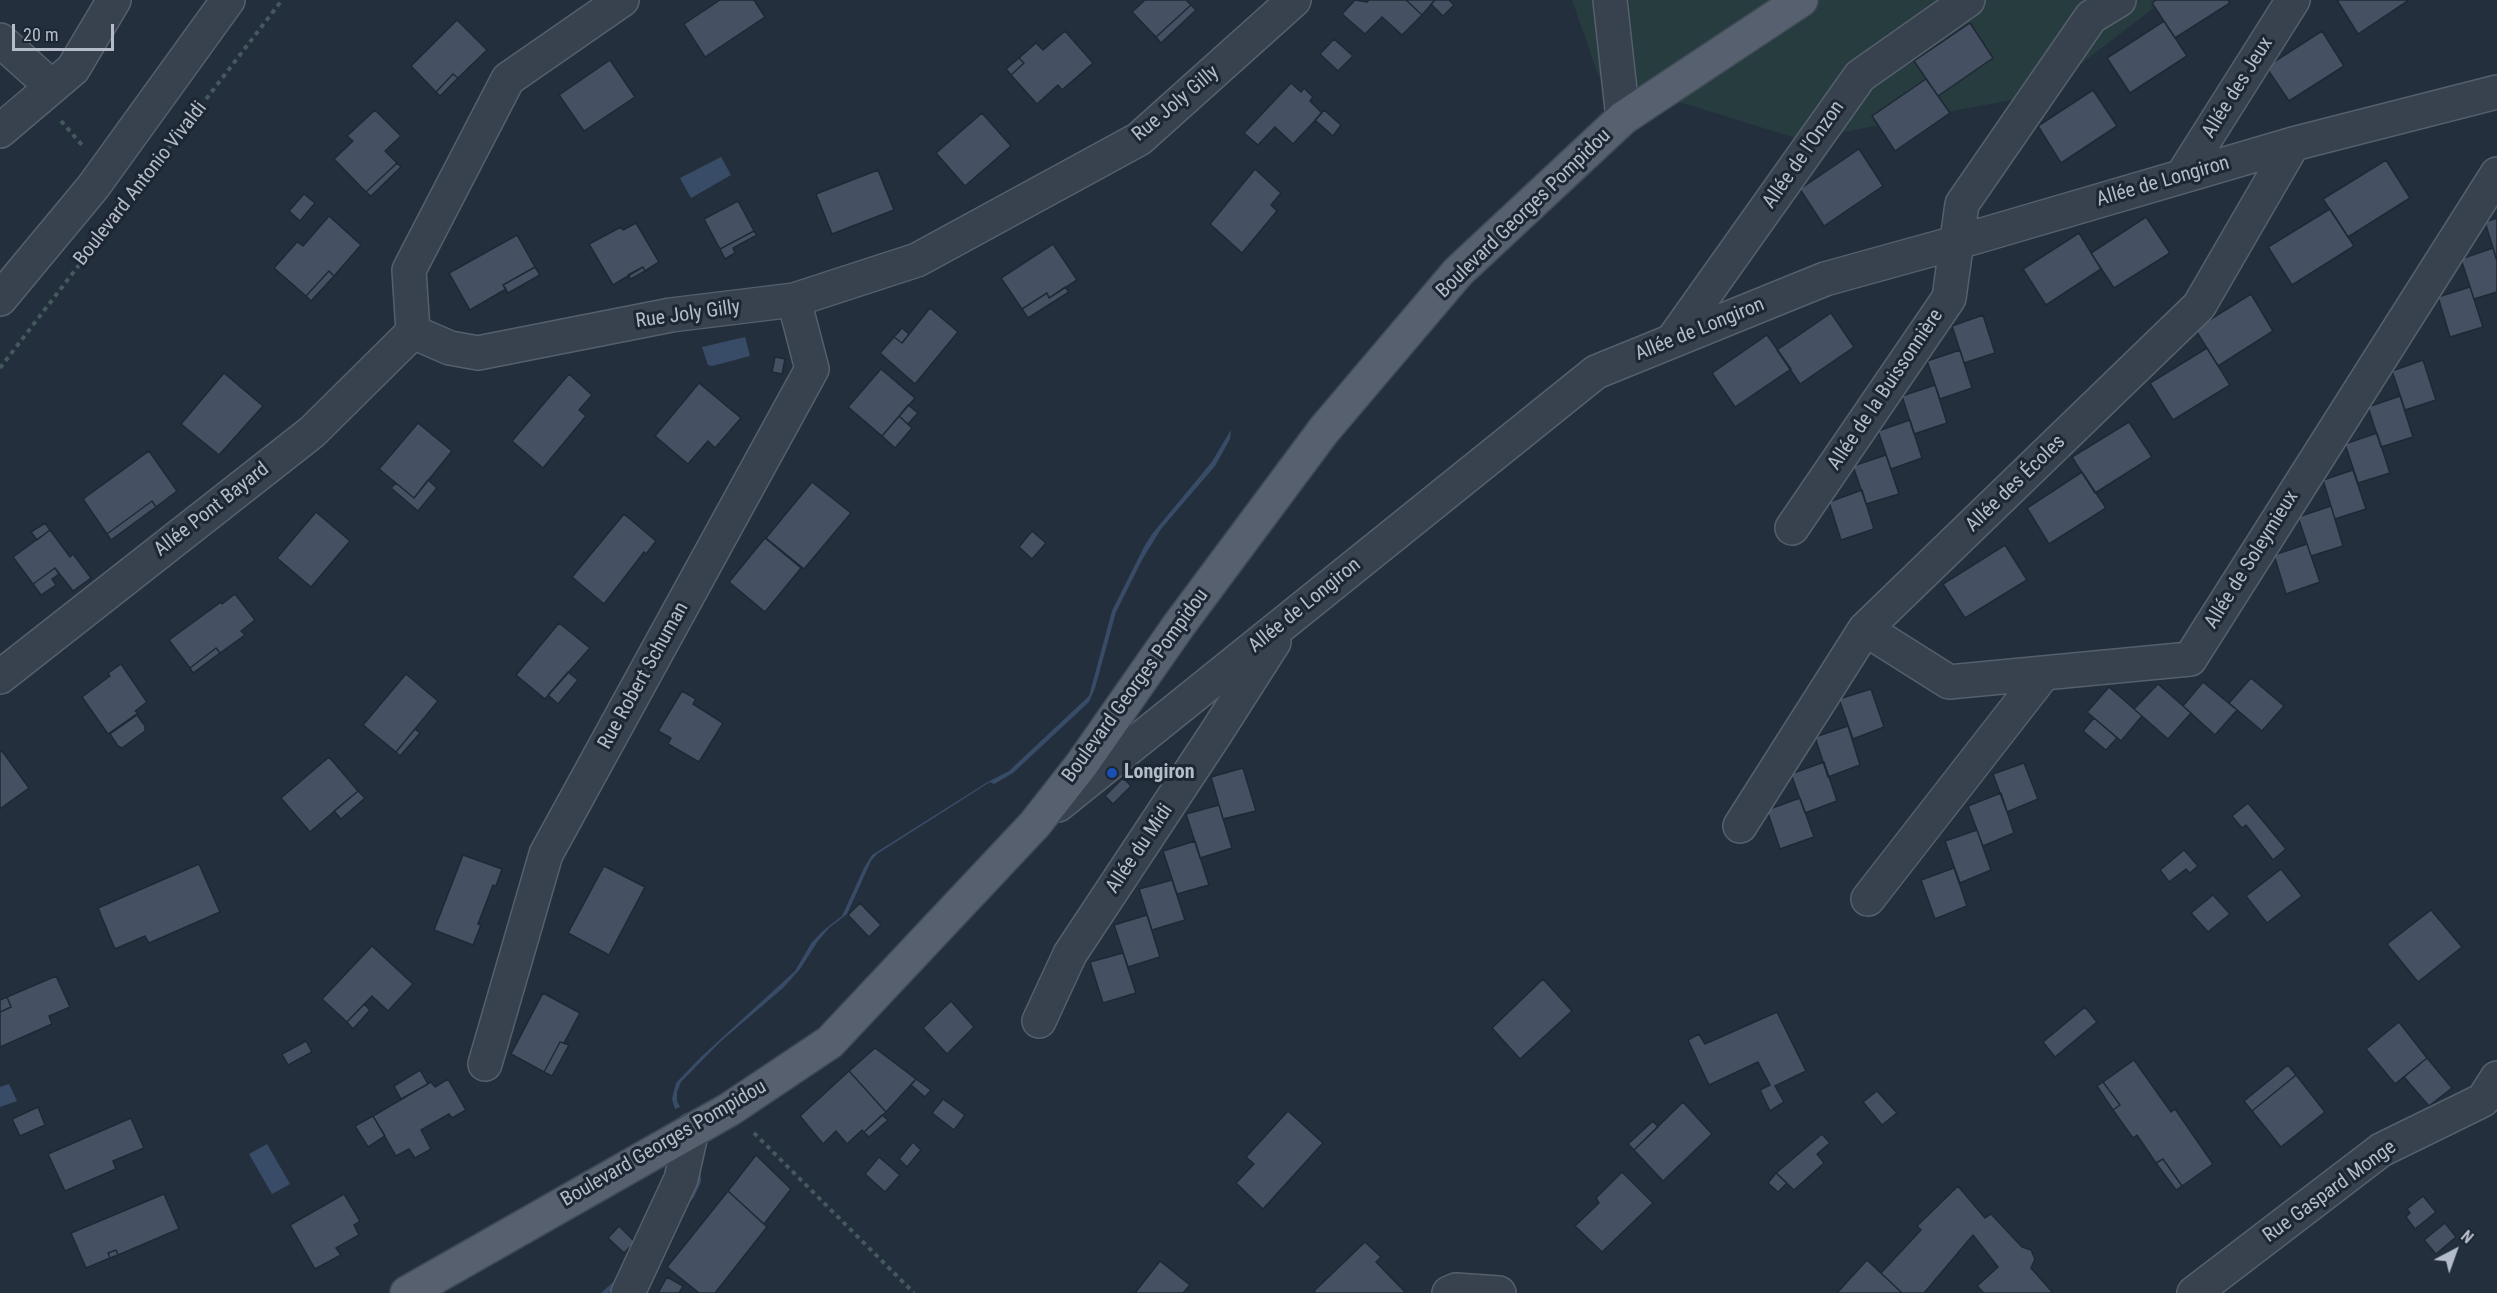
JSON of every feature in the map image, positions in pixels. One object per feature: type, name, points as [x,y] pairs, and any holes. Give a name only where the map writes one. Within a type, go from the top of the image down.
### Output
[{"type":"main road","name":"Boulevard Georges Pompidou","points":[[407,1293],[730,1109],[830,1042],[1035,824],[1082,764],[1179,625],[1324,430],[1458,273],[1623,118],[1801,0]]},
{"type":"street","points":[[0,131],[73,69],[114,0]]},
{"type":"street","name":"Boulevard Antonio Vivaldi","points":[[0,299],[93,187],[228,0]]},
{"type":"street","points":[[413,332],[409,270],[508,79],[622,0]]},
{"type":"street","name":"Rue Joly Gilly","points":[[413,332],[450,348],[478,353],[671,315],[794,300],[918,260],[1139,139],[1294,0]]},
{"type":"street","points":[[1610,0],[1623,118]]},
{"type":"street","name":"Allée de l'Onzon","points":[[1672,341],[1860,76],[1968,0]]},
{"type":"street","points":[[1955,243],[1962,204],[2091,17],[2119,0]]},
{"type":"street","name":"Allée des Jeux","points":[[2182,176],[2293,0]]},
{"type":"street","points":[[0,40],[45,91]]},
{"type":"street","name":"Allée de Longiron","points":[[1035,824],[1596,372],[1825,279],[2293,144],[2497,92]]},
{"type":"street","name":"Allée des Écoles","points":[[1740,826],[1865,629],[2199,306],[2293,144]]},
{"type":"street","name":"Allée de Soleymieux","points":[[1865,629],[1949,682],[2190,659],[2497,174]]},
{"type":"street","name":"Allée de la Buissonnière","points":[[1792,528],[1950,298],[1955,243]]},
{"type":"street","name":"Rue Robert Schuman","points":[[485,1064],[546,854],[812,369],[794,300]]},
{"type":"street","name":"Allée Pont Bayard","points":[[0,677],[312,432],[413,332]]},
{"type":"street","name":"Allée du Midi","points":[[1039,1021],[1070,954],[1288,620]]},
{"type":"street","points":[[1868,899],[2044,673]]},
{"type":"street","name":"Rue Gaspard Monge","points":[[2194,1293],[2381,1150],[2483,1100],[2497,1078]]},
{"type":"street","points":[[628,1293],[681,1179],[692,1130]]},
{"type":"street","points":[[1449,1293],[1456,1290],[1498,1293]]},
{"type":"path","name":"Boulevard Antonio Vivaldi","points":[[130,198],[282,0]]},
{"type":"path","points":[[45,91],[104,171]]},
{"type":"path","name":"Boulevard Antonio Vivaldi","points":[[0,368],[116,217]]},
{"type":"path","points":[[730,1109],[914,1293]]},
{"type":"green space","points":[[1572,0],[2164,0],[2042,94],[1802,140],[1599,77]]},
{"type":"water","points":[[721,157],[731,175],[691,198],[680,178]]},
{"type":"water","points":[[745,337],[750,356],[712,366],[708,365],[702,347]]},
{"type":"water","points":[[1231,430],[1230,439],[1215,466],[1161,529],[1142,560],[1116,612],[1089,702],[1013,773],[994,784],[990,782],[877,854],[871,861],[847,914],[829,928],[800,969],[783,988],[720,1042],[681,1082],[677,1092],[680,1107],[675,1109],[672,1099],[676,1083],[795,971],[812,942],[842,916],[872,855],[986,783],[1009,771],[1089,696],[1112,611],[1144,547],[1152,534],[1211,463]]},
{"type":"water","points":[[9,1084],[17,1101],[0,1107],[0,1087]]},
{"type":"water","points":[[267,1144],[290,1184],[272,1194],[249,1154]]},
{"type":"water","points":[[700,1161],[701,1182],[694,1197],[626,1278],[608,1293],[601,1293],[619,1277]]},
{"type":"building","points":[[720,0],[754,0],[765,17],[705,57],[684,24]]},
{"type":"building","points":[[1145,0],[1186,0],[1191,5],[1156,37],[1132,12]]},
{"type":"building","points":[[1355,0],[1367,2],[1369,0],[1406,0],[1422,15],[1402,35],[1382,17],[1365,34],[1342,14]]},
{"type":"building","points":[[1406,0],[1435,0],[1422,15]]},
{"type":"building","points":[[1435,0],[1449,0],[1454,5],[1443,16],[1431,4]]},
{"type":"building","points":[[2156,0],[2228,0],[2230,3],[2175,38],[2152,3]]},
{"type":"building","points":[[2337,0],[2409,0],[2358,34]]},
{"type":"building","points":[[1191,5],[1196,10],[1161,43],[1156,37]]},
{"type":"building","points":[[457,20],[487,50],[458,78],[453,74],[436,92],[411,66]]},
{"type":"building","points":[[2164,21],[2187,56],[2130,93],[2107,58]]},
{"type":"building","points":[[1970,23],[1993,58],[1938,96],[1914,61]]},
{"type":"building","points":[[1065,31],[1093,63],[1062,90],[1058,85],[1037,104],[1011,75],[1024,63],[1019,58],[1036,43],[1043,50]]},
{"type":"building","points":[[2322,31],[2344,66],[2289,101],[2266,67]]},
{"type":"building","points":[[1334,39],[1353,56],[1338,71],[1320,54]]},
{"type":"building","points":[[1019,58],[1024,63],[1011,75],[1006,69]]},
{"type":"building","points":[[610,60],[635,97],[584,131],[559,95]]},
{"type":"building","points":[[453,74],[458,78],[440,96],[436,92]]},
{"type":"building","points":[[1926,79],[1950,113],[1895,151],[1872,116]]},
{"type":"building","points":[[1291,83],[1301,92],[1304,88],[1313,97],[1310,101],[1322,113],[1293,144],[1275,127],[1258,145],[1244,133]]},
{"type":"building","points":[[2093,90],[2117,126],[2061,163],[2038,126]]},
{"type":"building","points":[[375,110],[401,136],[385,151],[397,163],[366,192],[334,159],[353,141],[347,136]]},
{"type":"building","points":[[1324,110],[1341,125],[1333,136],[1315,120]]},
{"type":"building","points":[[982,113],[1011,146],[965,186],[936,153]]},
{"type":"building","points":[[1859,149],[1883,186],[1824,226],[1800,189]]},
{"type":"building","points":[[2386,160],[2410,198],[2348,237],[2323,199]]},
{"type":"building","points":[[397,163],[401,167],[371,196],[366,192]]},
{"type":"building","points":[[1255,169],[1281,193],[1271,205],[1277,211],[1242,253],[1210,224]]},
{"type":"building","points":[[878,170],[894,210],[832,234],[816,194]]},
{"type":"building","points":[[304,194],[315,203],[300,221],[289,211]]},
{"type":"building","points":[[738,201],[754,231],[720,249],[704,219]]},
{"type":"building","points":[[2330,209],[2354,246],[2292,285],[2268,247]]},
{"type":"building","points":[[329,216],[361,245],[334,276],[329,271],[306,296],[274,268],[297,242],[303,246]]},
{"type":"building","points":[[2146,217],[2170,253],[2114,288],[2091,253]]},
{"type":"building","points":[[2497,218],[2497,261],[2485,222]]},
{"type":"building","points":[[636,223],[659,262],[645,271],[643,267],[613,285],[589,244],[621,227],[623,230]]},
{"type":"building","points":[[754,231],[757,235],[733,248],[735,253],[725,259],[720,249]]},
{"type":"building","points":[[2079,233],[2101,269],[2046,305],[2023,269]]},
{"type":"building","points":[[517,235],[535,267],[503,285],[506,289],[470,310],[449,273]]},
{"type":"building","points":[[1053,244],[1077,280],[1049,298],[1047,293],[1022,309],[1001,278]]},
{"type":"building","points":[[2493,248],[2497,261],[2497,292],[2474,299],[2461,259]]},
{"type":"building","points":[[535,267],[540,275],[508,293],[503,285]]},
{"type":"building","points":[[643,267],[645,271],[631,279],[628,275]]},
{"type":"building","points":[[329,271],[334,276],[311,301],[306,296]]},
{"type":"building","points":[[1065,287],[1069,292],[1028,318],[1022,309],[1047,293],[1049,298]]},
{"type":"building","points":[[2470,287],[2483,327],[2450,337],[2438,297]]},
{"type":"building","points":[[2251,294],[2273,331],[2218,366],[2195,329]]},
{"type":"building","points":[[930,308],[958,332],[915,384],[880,353],[894,337],[902,343]]},
{"type":"building","points":[[1831,313],[1854,347],[1800,384],[1777,350]]},
{"type":"building","points":[[1983,315],[1995,353],[1964,363],[1952,326]]},
{"type":"building","points":[[902,328],[909,334],[902,343],[894,337]]},
{"type":"building","points":[[1767,335],[1791,369],[1735,407],[1712,373]]},
{"type":"building","points":[[2207,348],[2230,385],[2173,420],[2150,383]]},
{"type":"building","points":[[1960,350],[1972,388],[1940,399],[1927,361]]},
{"type":"building","points":[[775,357],[785,359],[782,374],[772,372]]},
{"type":"building","points":[[2423,360],[2436,400],[2405,410],[2392,371]]},
{"type":"building","points":[[881,369],[915,398],[882,436],[848,407]]},
{"type":"building","points":[[224,373],[263,406],[219,455],[181,424]]},
{"type":"building","points":[[569,374],[592,395],[579,410],[586,416],[543,468],[512,441]]},
{"type":"building","points":[[699,383],[741,418],[715,448],[708,441],[688,464],[655,436]]},
{"type":"building","points":[[1935,385],[1947,423],[1914,434],[1902,396]]},
{"type":"building","points":[[2400,396],[2413,437],[2381,447],[2368,407]]},
{"type":"building","points":[[908,405],[918,413],[908,424],[899,416]]},
{"type":"building","points":[[899,416],[912,428],[895,448],[882,436]]},
{"type":"building","points":[[1910,420],[1922,458],[1891,469],[1878,431]]},
{"type":"building","points":[[2129,422],[2152,457],[2095,493],[2072,457]]},
{"type":"building","points":[[418,423],[452,451],[414,498],[379,469]]},
{"type":"building","points":[[2377,433],[2390,473],[2358,483],[2345,444]]},
{"type":"building","points":[[149,451],[177,491],[156,507],[152,501],[107,534],[83,499]]},
{"type":"building","points":[[1886,455],[1899,494],[1866,504],[1853,466]]},
{"type":"building","points":[[2353,470],[2366,509],[2335,519],[2323,480]]},
{"type":"building","points":[[2082,472],[2106,508],[2049,544],[2027,508]]},
{"type":"building","points":[[428,480],[437,488],[418,511],[391,488],[396,483],[414,498]]},
{"type":"building","points":[[812,482],[851,513],[804,569],[766,538]]},
{"type":"building","points":[[1862,490],[1874,529],[1841,540],[1829,502]]},
{"type":"building","points":[[152,501],[156,507],[111,540],[107,534]]},
{"type":"building","points":[[2331,506],[2343,546],[2311,556],[2298,517]]},
{"type":"building","points":[[316,512],[350,541],[311,587],[277,558]]},
{"type":"building","points":[[624,514],[656,541],[646,554],[644,552],[604,604],[572,577]]},
{"type":"building","points":[[45,523],[50,530],[37,540],[31,532]]},
{"type":"building","points":[[50,530],[70,557],[73,554],[91,578],[73,591],[55,568],[33,584],[13,557]]},
{"type":"building","points":[[1032,531],[1046,543],[1032,559],[1019,547]]},
{"type":"building","points":[[765,538],[801,568],[765,612],[729,582]]},
{"type":"building","points":[[2307,544],[2320,582],[2286,594],[2274,555]]},
{"type":"building","points":[[2005,545],[2027,580],[1965,618],[1943,584]]},
{"type":"building","points":[[55,568],[59,574],[52,579],[56,585],[41,595],[33,584]]},
{"type":"building","points":[[235,594],[255,620],[241,631],[245,635],[220,653],[216,648],[190,668],[169,640]]},
{"type":"building","points":[[559,623],[590,648],[545,699],[516,675]]},
{"type":"building","points":[[216,648],[220,653],[193,673],[190,668]]},
{"type":"building","points":[[121,664],[147,702],[135,711],[138,713],[108,734],[82,697],[110,676],[108,673]]},
{"type":"building","points":[[568,672],[578,680],[558,704],[548,695]]},
{"type":"building","points":[[406,674],[438,701],[396,752],[363,725]]},
{"type":"building","points":[[2251,678],[2284,706],[2262,731],[2229,703]]},
{"type":"building","points":[[2203,682],[2237,710],[2215,735],[2183,706]]},
{"type":"building","points":[[2158,684],[2191,713],[2168,739],[2134,709]]},
{"type":"building","points":[[2109,687],[2142,716],[2121,741],[2087,712]]},
{"type":"building","points":[[1871,689],[1884,727],[1853,739],[1839,699]]},
{"type":"building","points":[[682,691],[696,699],[693,704],[723,723],[699,762],[668,744],[671,738],[658,731]]},
{"type":"building","points":[[137,715],[145,726],[145,731],[122,748],[118,746],[110,734]]},
{"type":"building","points":[[2094,718],[2117,738],[2106,750],[2083,731]]},
{"type":"building","points":[[1848,726],[1860,765],[1828,777],[1815,737]]},
{"type":"building","points":[[415,729],[420,733],[400,756],[396,752]]},
{"type":"building","points":[[2,751],[29,788],[0,809],[0,752]]},
{"type":"building","points":[[329,757],[358,791],[310,832],[281,798]]},
{"type":"building","points":[[1824,762],[1837,801],[1805,813],[1791,774]]},
{"type":"building","points":[[2024,763],[2038,799],[2007,812],[1993,774]]},
{"type":"building","points":[[1243,768],[1256,811],[1223,819],[1211,777]]},
{"type":"building","points":[[1123,778],[1131,786],[1113,804],[1105,796]]},
{"type":"building","points":[[358,791],[365,798],[341,819],[334,811]]},
{"type":"building","points":[[2001,793],[2014,833],[1983,846],[1968,806]]},
{"type":"building","points":[[1800,798],[1814,837],[1780,849],[1767,810]]},
{"type":"building","points":[[2248,803],[2286,849],[2273,860],[2246,825],[2242,828],[2232,816]]},
{"type":"building","points":[[1219,805],[1232,848],[1200,858],[1186,814]]},
{"type":"building","points":[[1977,830],[1991,870],[1960,883],[1945,841]]},
{"type":"building","points":[[1195,841],[1209,885],[1177,894],[1163,851]]},
{"type":"building","points":[[2184,850],[2198,866],[2190,873],[2186,869],[2169,882],[2160,870]]},
{"type":"building","points":[[463,855],[502,869],[496,886],[493,885],[478,924],[481,925],[473,945],[434,930]]},
{"type":"building","points":[[199,864],[220,912],[149,943],[145,936],[115,949],[98,908]]},
{"type":"building","points":[[604,866],[645,887],[609,955],[568,933]]},
{"type":"building","points":[[1954,868],[1967,906],[1935,919],[1921,880]]},
{"type":"building","points":[[2281,869],[2302,896],[2267,923],[2246,896]]},
{"type":"building","points":[[1172,880],[1185,920],[1152,930],[1139,889]]},
{"type":"building","points":[[2213,895],[2230,914],[2208,932],[2191,913]]},
{"type":"building","points":[[860,903],[881,925],[869,937],[848,915]]},
{"type":"building","points":[[2431,910],[2462,947],[2418,982],[2387,944]]},
{"type":"building","points":[[1147,915],[1160,957],[1128,967],[1114,925]]},
{"type":"building","points":[[372,946],[413,984],[388,1011],[372,996],[347,1022],[322,999]]},
{"type":"building","points":[[1123,953],[1136,993],[1103,1003],[1090,962]]},
{"type":"building","points":[[56,976],[70,1007],[49,1016],[52,1024],[0,1047],[0,1012],[11,1007],[7,997]]},
{"type":"building","points":[[1543,979],[1572,1011],[1520,1059],[1492,1028]]},
{"type":"building","points":[[543,993],[580,1013],[564,1043],[560,1042],[544,1072],[511,1054]]},
{"type":"building","points":[[7,997],[11,1007],[0,1012],[0,1000]]},
{"type":"building","points":[[951,1001],[974,1027],[947,1054],[923,1028]]},
{"type":"building","points":[[364,1004],[370,1010],[353,1029],[347,1022]]},
{"type":"building","points":[[2085,1007],[2097,1022],[2055,1057],[2043,1042]]},
{"type":"building","points":[[1777,1012],[1806,1071],[1775,1086],[1784,1102],[1770,1111],[1760,1090],[1770,1085],[1758,1062],[1709,1085],[1688,1040],[1699,1034],[1705,1044]]},
{"type":"building","points":[[2399,1022],[2427,1058],[2395,1084],[2366,1049]]},
{"type":"building","points":[[306,1041],[312,1052],[288,1065],[282,1054]]},
{"type":"building","points":[[560,1042],[569,1045],[552,1076],[544,1072]]},
{"type":"building","points":[[875,1048],[916,1079],[886,1112],[849,1071]]},
{"type":"building","points":[[2427,1058],[2452,1088],[2429,1106],[2404,1077]]},
{"type":"building","points":[[2134,1060],[2171,1112],[2175,1109],[2213,1164],[2182,1186],[2163,1159],[2156,1163],[2137,1135],[2133,1138],[2113,1110],[2120,1105],[2103,1082]]},
{"type":"building","points":[[2288,1065],[2296,1075],[2252,1111],[2244,1101]]},
{"type":"building","points":[[420,1070],[428,1084],[401,1099],[394,1086]]},
{"type":"building","points":[[849,1071],[886,1112],[847,1144],[836,1131],[823,1144],[800,1116]]},
{"type":"building","points":[[2296,1075],[2325,1112],[2281,1147],[2252,1111]]},
{"type":"building","points":[[448,1079],[466,1110],[452,1118],[449,1114],[421,1130],[431,1149],[415,1158],[409,1149],[396,1156],[373,1116],[431,1082],[435,1087]]},
{"type":"building","points":[[916,1079],[931,1090],[925,1097],[911,1085]]},
{"type":"building","points":[[2103,1082],[2120,1105],[2113,1110],[2097,1086]]},
{"type":"building","points":[[1877,1091],[1897,1113],[1882,1125],[1863,1102]]},
{"type":"building","points":[[943,1099],[965,1115],[954,1130],[932,1113]]},
{"type":"building","points":[[1683,1102],[1712,1134],[1663,1181],[1634,1150]]},
{"type":"building","points":[[38,1107],[45,1125],[20,1136],[12,1119]]},
{"type":"building","points":[[1288,1111],[1323,1143],[1263,1209],[1236,1183],[1254,1164],[1246,1157]]},
{"type":"building","points":[[882,1115],[888,1120],[869,1137],[864,1132]]},
{"type":"building","points":[[373,1116],[385,1136],[368,1147],[355,1126]]},
{"type":"building","points":[[131,1118],[144,1148],[113,1161],[116,1169],[65,1191],[48,1154]]},
{"type":"building","points":[[1653,1121],[1658,1127],[1634,1150],[1628,1144]]},
{"type":"building","points":[[1822,1134],[1830,1143],[1817,1154],[1824,1163],[1794,1190],[1776,1173]]},
{"type":"building","points":[[913,1142],[921,1150],[907,1167],[899,1159]]},
{"type":"building","points":[[756,1155],[791,1189],[764,1224],[728,1191]]},
{"type":"building","points":[[879,1157],[900,1175],[885,1192],[865,1174]]},
{"type":"building","points":[[2163,1159],[2182,1186],[2176,1190],[2156,1163]]},
{"type":"building","points":[[1622,1172],[1653,1203],[1602,1252],[1575,1226],[1599,1203],[1596,1198]]},
{"type":"building","points":[[1776,1173],[1787,1183],[1778,1192],[1768,1183]]},
{"type":"building","points":[[1958,1186],[1985,1218],[1991,1214],[2022,1247],[2031,1250],[2035,1259],[2031,1268],[2053,1293],[1984,1293],[1977,1286],[1998,1267],[1973,1235],[1924,1293],[1902,1293],[1881,1273],[1921,1230],[1917,1226]]},
{"type":"building","points":[[728,1191],[767,1227],[715,1293],[699,1293],[667,1267]]},
{"type":"building","points":[[164,1194],[179,1229],[118,1255],[116,1250],[108,1253],[110,1258],[86,1268],[71,1233]]},
{"type":"building","points":[[344,1194],[360,1221],[354,1225],[359,1235],[336,1248],[341,1255],[315,1269],[290,1225]]},
{"type":"building","points":[[2423,1196],[2436,1212],[2415,1229],[2406,1217],[2410,1213],[2407,1209]]},
{"type":"building","points":[[2445,1223],[2456,1237],[2436,1254],[2424,1240]]},
{"type":"building","points":[[619,1226],[635,1242],[624,1253],[608,1238]]},
{"type":"building","points":[[1365,1242],[1381,1257],[1376,1262],[1406,1293],[1316,1293],[1314,1291]]},
{"type":"building","points":[[116,1250],[118,1255],[110,1258],[108,1253]]},
{"type":"building","points":[[1867,1260],[1901,1292],[1837,1293]]},
{"type":"building","points":[[1160,1261],[1190,1285],[1183,1293],[1135,1293]]},
{"type":"building","points":[[667,1277],[683,1286],[679,1293],[658,1293]]},
{"type":"place","name":"Longiron","points":[[1112,773]]}]
